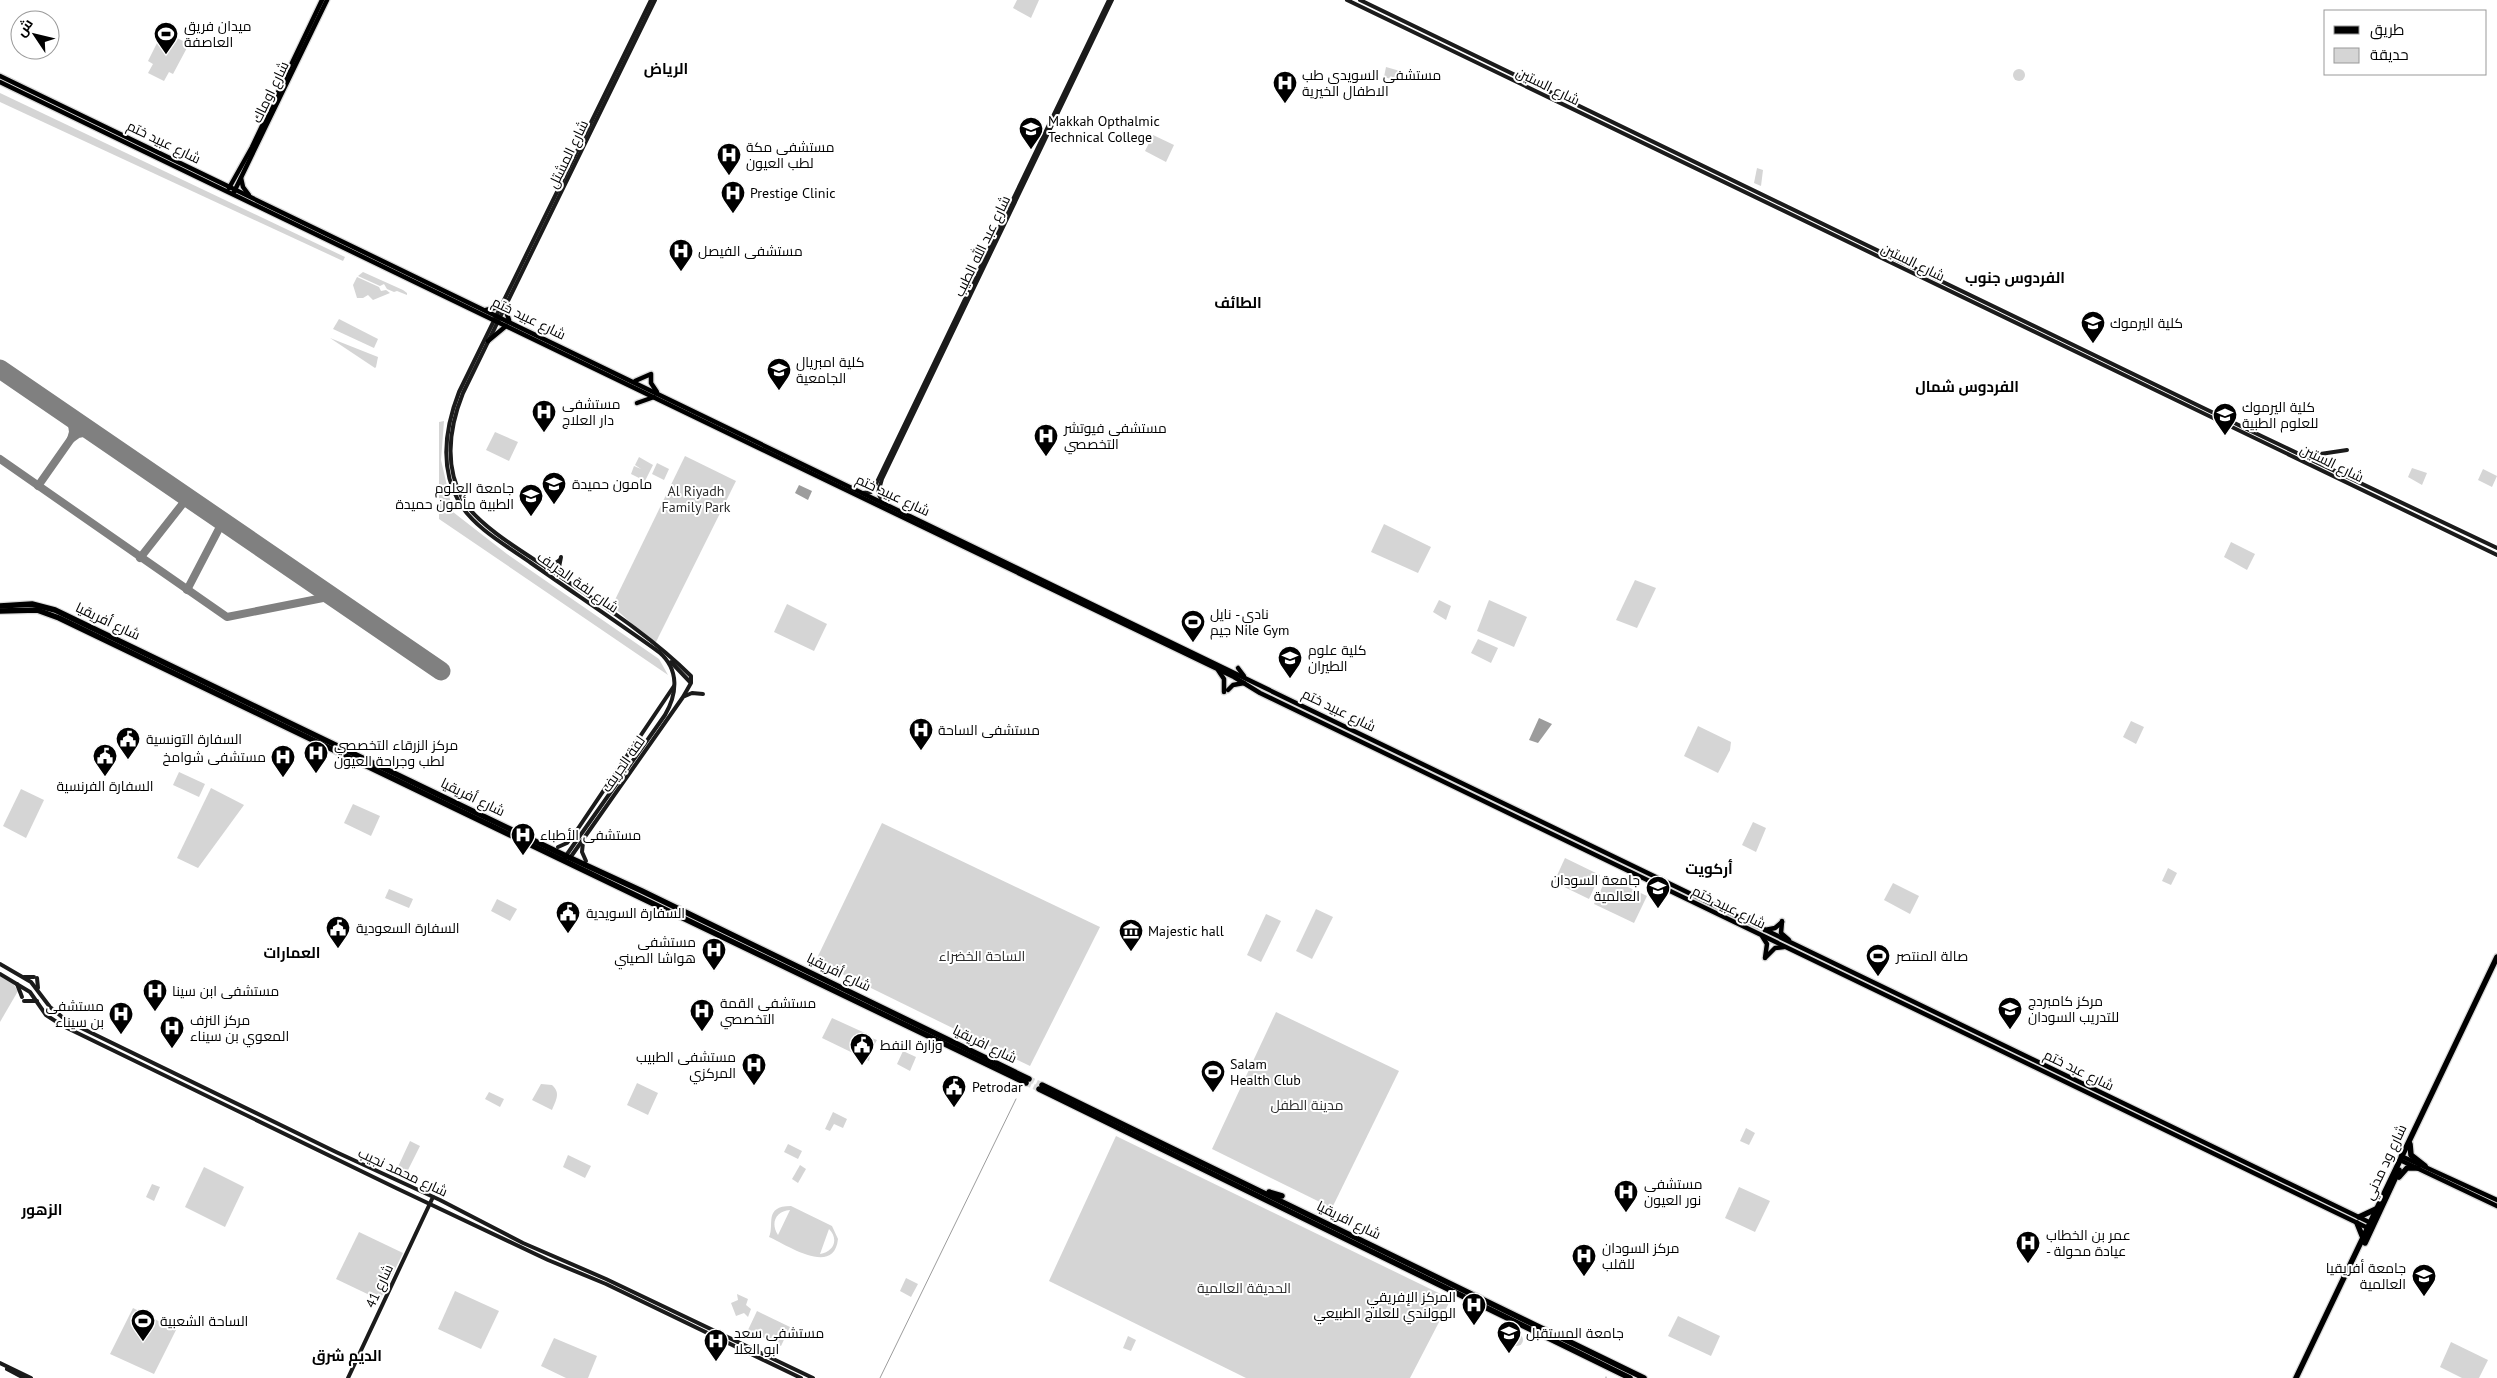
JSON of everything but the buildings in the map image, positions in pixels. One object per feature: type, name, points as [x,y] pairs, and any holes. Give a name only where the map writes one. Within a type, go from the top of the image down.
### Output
[{"type":"highway","name":"شارع أفريقيا","points":[[0,606],[32,602],[55,610],[187,676],[457,804],[638,895],[743,938],[930,1033]]},
{"type":"highway","name":"شارع أفريقيا","points":[[0,611],[32,610],[46,612],[177,671]]},
{"type":"highway","name":"شارع أفريقيا","points":[[187,676],[261,717],[443,803],[567,858]]},
{"type":"highway","points":[[457,804],[464,802]]},
{"type":"highway","points":[[434,803],[443,803]]},
{"type":"highway","points":[[638,884],[638,895]]},
{"type":"highway","name":"شارع أفريقيا","points":[[694,919],[930,1033]]},
{"type":"highway","name":"شارع ود مدني","points":[[2300,1378],[2497,957]]},
{"type":"highway","name":"شارع ود مدني","points":[[2402,1159],[2497,965]]},
{"type":"highway","points":[[850,987],[857,996]]},
{"type":"highway","name":"شارع افريقيا","points":[[930,1033],[1027,1081]]},
{"type":"highway","name":"شارع افريقيا","points":[[1630,1378],[1490,1312],[1434,1279],[1425,1271],[1377,1247],[1040,1087],[1426,1278],[1434,1279],[1515,1315],[1644,1378]]},
{"type":"highway","points":[[2410,1144],[2411,1155],[2422,1167]]},
{"type":"highway","points":[[2363,1238],[2358,1220],[2378,1211],[2403,1171],[2407,1168],[2422,1167]]},
{"type":"highway","points":[[1257,1189],[1282,1196]]},
{"type":"highway","name":"شارع ود مدني","points":[[2296,1378],[2363,1238],[2371,1226]]},
{"type":"highway","points":[[1338,1235],[1345,1244]]},
{"type":"highway","points":[[1368,1238],[1377,1247]]},
{"type":"highway","points":[[1425,1271],[1426,1278]]},
{"type":"highway","points":[[1515,1315],[1532,1317]]},
{"type":"main road","name":"شارع اوماك","points":[[228,189],[322,0]]},
{"type":"main road","name":"شارع اوماك","points":[[234,192],[327,0]]},
{"type":"main road","name":"شارع المشتل","points":[[503,307],[650,0]]},
{"type":"main road","name":"شارع المشتل","points":[[497,319],[655,0]]},
{"type":"main road","name":"شارع عبد الله الطيب","points":[[882,502],[878,493],[882,479],[1110,0]]},
{"type":"main road","name":"شارع الستين","points":[[1347,0],[2497,555]]},
{"type":"main road","name":"شارع الستين","points":[[1360,0],[2497,548]]},
{"type":"main road","name":"شارع عبيد ختم","points":[[0,76],[222,184],[228,189]]},
{"type":"main road","name":"شارع عبيد ختم","points":[[0,82],[228,189],[293,226],[427,290],[497,319],[510,321],[633,381],[656,395]]},
{"type":"main road","name":"شارع عبد الله الطيب","points":[[863,493],[870,492],[876,484],[1031,166]]},
{"type":"main road","points":[[241,178],[244,189],[250,196]]},
{"type":"main road","points":[[222,184],[229,183],[234,179]]},
{"type":"main road","points":[[1726,191],[1730,185]]},
{"type":"main road","name":"شارع عبيد ختم","points":[[234,192],[250,196],[485,310],[506,326],[656,395],[1217,669],[1246,681],[1260,693],[1775,938]]},
{"type":"main road","points":[[1934,284],[1938,279]]},
{"type":"main road","points":[[485,310],[503,307],[506,317],[510,321]]},
{"type":"main road","name":"شارع لفة الجريف","points":[[497,319],[461,393],[451,437],[451,460],[457,487],[469,508],[479,518],[546,568],[663,649],[691,676]]},
{"type":"main road","name":"شارع لفة الجريف","points":[[497,319],[461,393],[448,425],[446,454],[450,482],[466,512],[487,532],[667,659],[691,683]]},
{"type":"main road","points":[[488,340],[506,326]]},
{"type":"main road","points":[[633,381],[651,374],[651,383],[656,395],[637,403]]},
{"type":"main road","points":[[2307,456],[2347,450]]},
{"type":"main road","name":"شارع عبيد ختم","points":[[822,476],[882,502],[1761,932]]},
{"type":"main road","points":[[2477,546],[2480,539]]},
{"type":"main road","points":[[2484,549],[2487,542]]},
{"type":"main road","points":[[546,568],[554,565],[560,558],[560,572],[565,581]]},
{"type":"main road","points":[[567,858],[665,715],[672,701],[674,686],[674,673],[667,659]]},
{"type":"main road","points":[[1217,669],[1224,679],[1226,691],[1233,685],[1246,681],[1238,668]]},
{"type":"main road","name":"لفة الجريف","points":[[567,858],[584,839],[683,697],[691,683],[691,676]]},
{"type":"main road","points":[[558,847],[567,843],[577,830],[674,686]]},
{"type":"main road","points":[[683,697],[690,694],[703,694]]},
{"type":"main road","points":[[584,839],[582,852],[586,861]]},
{"type":"main road","points":[[1787,947],[1775,948],[1765,958],[1766,944],[1761,932],[1775,928],[1782,921],[1782,934],[1796,946]]},
{"type":"main road","name":"شارع عبد ختم","points":[[1775,938],[1796,946],[1974,1035]]},
{"type":"main road","name":"شارع عبد ختم","points":[[1775,938],[1787,947],[2171,1126],[2358,1220]]},
{"type":"main road","name":"شارع محمد نجيب","points":[[0,964],[31,982],[55,1012],[67,1021],[523,1243],[606,1279],[813,1378]]},
{"type":"main road","name":"شارع محمد نجيب","points":[[0,974],[30,992],[46,1015],[63,1026],[430,1204],[548,1260],[606,1284],[802,1378]]},
{"type":"main road","points":[[23,976],[36,977],[41,995]]},
{"type":"main road","points":[[16,982],[22,997]]},
{"type":"main road","points":[[24,1001],[34,1000],[38,1003]]},
{"type":"main road","name":"شارع عبد ختم","points":[[1985,1040],[2168,1132],[2371,1226]]},
{"type":"main road","points":[[2168,1132],[2171,1126]]},
{"type":"main road","points":[[2402,1159],[2455,1183],[2497,1206]]},
{"type":"main road","points":[[2455,1183],[2497,1200]]},
{"type":"main road","name":"شارع 41","points":[[348,1378],[433,1198]]},
{"type":"main road","points":[[774,1365],[777,1360]]},
{"type":"main road","points":[[0,1365],[24,1378]]},
{"type":"main road","points":[[0,1365],[31,1378]]},
{"type":"green space","points":[[1017,0],[1039,0],[1031,18],[1013,8]]},
{"type":"green space","points":[[163,31],[189,44],[173,74],[169,72],[164,81],[148,73],[153,64],[148,61]]},
{"type":"green space","points":[[1386,67],[1400,71],[1398,81],[1384,77]]},
{"type":"green space","points":[[2021,69],[2024,70],[2024,80],[2017,81],[2014,80],[2013,73],[2014,70]]},
{"type":"green space","points":[[0,93],[345,257],[343,261],[0,102]]},
{"type":"green space","points":[[1153,135],[1174,145],[1166,162],[1145,151]]},
{"type":"green space","points":[[1757,168],[1763,170],[1761,186],[1754,183]]},
{"type":"green space","points":[[363,272],[403,290],[407,295],[387,289],[384,284],[380,286],[358,276]]},
{"type":"green space","points":[[357,277],[379,287],[381,291],[386,290],[390,293],[373,300],[368,295],[363,298],[357,298],[353,285]]},
{"type":"green space","points":[[339,319],[378,339],[374,348],[333,329]]},
{"type":"green space","points":[[330,338],[378,357],[376,367],[375,368]]},
{"type":"green space","points":[[444,421],[441,460],[453,512],[507,554],[659,659],[668,675],[439,519],[439,422]]},
{"type":"green space","points":[[495,432],[518,442],[509,461],[486,450]]},
{"type":"green space","name":"Al Riyadh Family Park","points":[[685,456],[736,481],[655,644],[612,606]]},
{"type":"green space","points":[[639,457],[653,465],[645,481],[631,474],[634,466],[641,469],[635,465]]},
{"type":"green space","points":[[657,463],[669,469],[664,480],[652,474]]},
{"type":"green space","points":[[2412,468],[2427,473],[2422,485],[2408,477]]},
{"type":"green space","points":[[2483,469],[2497,476],[2492,487],[2478,480]]},
{"type":"green space","points":[[1384,524],[1431,547],[1418,573],[1371,552]]},
{"type":"green space","points":[[2231,542],[2255,554],[2247,570],[2224,557]]},
{"type":"green space","points":[[1635,580],[1656,588],[1637,628],[1616,620]]},
{"type":"green space","points":[[1439,600],[1451,606],[1446,620],[1433,612]]},
{"type":"green space","points":[[1489,600],[1527,617],[1514,647],[1477,631]]},
{"type":"green space","points":[[787,604],[827,624],[814,651],[774,632]]},
{"type":"green space","points":[[1478,639],[1498,648],[1491,663],[1471,653]]},
{"type":"green space","points":[[2131,721],[2144,727],[2136,744],[2123,737]]},
{"type":"green space","points":[[1698,726],[1731,742],[1730,750],[1718,773],[1684,756]]},
{"type":"green space","points":[[179,772],[205,784],[199,797],[173,785]]},
{"type":"green space","points":[[211,788],[244,805],[198,868],[177,858]]},
{"type":"green space","points":[[21,789],[44,800],[26,838],[3,826]]},
{"type":"green space","points":[[353,804],[380,816],[371,836],[344,823]]},
{"type":"green space","points":[[1753,822],[1766,828],[1756,852],[1742,845]]},
{"type":"green space","name":"الساحة الخضراء","points":[[882,823],[1100,927],[1030,1066],[822,964],[818,956]]},
{"type":"green space","points":[[1565,858],[1600,875],[1589,899],[1554,882]]},
{"type":"green space","points":[[2168,868],[2177,873],[2171,885],[2162,881]]},
{"type":"green space","points":[[1607,877],[1647,896],[1634,923],[1594,904]]},
{"type":"green space","points":[[1893,883],[1919,896],[1910,914],[1884,900]]},
{"type":"green space","points":[[389,889],[413,899],[409,908],[385,898]]},
{"type":"green space","points":[[497,899],[517,909],[510,921],[491,911]]},
{"type":"green space","points":[[1316,909],[1333,917],[1312,959],[1296,951]]},
{"type":"green space","points":[[1266,914],[1281,921],[1261,962],[1247,955]]},
{"type":"green space","points":[[0,975],[12,982],[18,991],[0,1022]]},
{"type":"green space","name":"مدينة الطفل","points":[[1276,1012],[1399,1071],[1332,1208],[1212,1149]]},
{"type":"green space","points":[[832,1018],[865,1033],[855,1054],[822,1038]]},
{"type":"green space","points":[[869,1037],[877,1040],[871,1050],[869,1061],[859,1057]]},
{"type":"green space","points":[[903,1051],[916,1057],[910,1071],[897,1064]]},
{"type":"green space","points":[[637,1083],[658,1093],[648,1115],[627,1105]]},
{"type":"green space","points":[[541,1084],[552,1085],[555,1088],[557,1097],[552,1110],[532,1100]]},
{"type":"green space","points":[[489,1092],[504,1099],[500,1107],[485,1099]]},
{"type":"green space","points":[[833,1112],[847,1119],[843,1128],[834,1124],[830,1131],[825,1129]]},
{"type":"green space","points":[[1746,1128],[1755,1133],[1749,1145],[1740,1141]]},
{"type":"green space","name":"الحديقة العالمية","points":[[1116,1136],[1451,1299],[1410,1378],[1246,1378],[1049,1281]]},
{"type":"green space","points":[[410,1141],[420,1146],[405,1176],[396,1171]]},
{"type":"green space","points":[[788,1144],[802,1151],[798,1159],[784,1152]]},
{"type":"green space","points":[[568,1155],[591,1166],[585,1178],[563,1167]]},
{"type":"green space","points":[[800,1165],[806,1169],[798,1183],[792,1179]]},
{"type":"green space","points":[[204,1167],[244,1187],[225,1227],[185,1207]]},
{"type":"green space","points":[[152,1184],[160,1187],[154,1201],[146,1197]]},
{"type":"green space","points":[[1739,1187],[1770,1201],[1755,1232],[1725,1218]]},
{"type":"green space","points":[[791,1206],[832,1226],[838,1239],[835,1250],[828,1256],[819,1257],[798,1251],[769,1237],[773,1213],[782,1207]],"holes":[[[790,1210],[778,1235],[775,1226],[776,1218],[781,1213]],[[829,1229],[834,1237],[834,1244],[829,1251],[820,1254]]]},
{"type":"green space","points":[[359,1232],[403,1253],[380,1300],[336,1279]]},
{"type":"green space","points":[[906,1278],[918,1284],[911,1297],[900,1291]]},
{"type":"green space","points":[[455,1291],[499,1311],[481,1349],[438,1329]]},
{"type":"green space","points":[[737,1294],[748,1299],[746,1305],[751,1309],[748,1317],[744,1313],[736,1316],[731,1303],[738,1300]]},
{"type":"green space","name":"الساحة الشعبية","points":[[133,1308],[176,1330],[154,1374],[110,1354]]},
{"type":"green space","points":[[757,1311],[790,1327],[781,1346],[748,1330]]},
{"type":"green space","points":[[1678,1316],[1720,1336],[1711,1356],[1668,1336]]},
{"type":"green space","points":[[1506,1328],[1512,1334],[1506,1340],[1500,1334]]},
{"type":"green space","points":[[1517,1334],[1523,1340],[1517,1346],[1511,1340]]},
{"type":"green space","points":[[1128,1336],[1136,1340],[1131,1351],[1123,1348]]},
{"type":"green space","points":[[554,1338],[597,1356],[588,1378],[566,1378],[541,1366]]},
{"type":"green space","points":[[2451,1342],[2488,1360],[2479,1378],[2462,1378],[2440,1367]]},
{"type":"shaded area","points":[[799,485],[812,491],[808,500],[795,493]]},
{"type":"shaded area","points":[[1539,718],[1552,724],[1538,743],[1529,740]]},
{"type":"waterway","points":[[880,1378],[1016,1099]]},
{"type":"taxiway","points":[[38,486],[71,439],[73,432],[71,417]]},
{"type":"taxiway","points":[[71,439],[78,434],[92,431]]},
{"type":"taxiway","points":[[0,459],[227,617],[333,596]]},
{"type":"taxiway","points":[[140,558],[188,497]]},
{"type":"taxiway","points":[[187,590],[223,521]]},
{"type":"runway","points":[[0,369],[441,671]]},
{"type":"tunnel","points":[[1029,1079],[1042,1085]]},
{"type":"tunnel","points":[[1026,1083],[1039,1089]]},
{"type":"place","name":"ميدان فريق العاصفة","points":[[166,55]]},
{"type":"place","name":"مستشفى السويدي طب الاطفال الخيرية","points":[[1285,104]]},
{"type":"place","name":"Makkah Opthalmic Technical College","points":[[1031,150]]},
{"type":"place","name":"مستشفى مكة لطب العيون","points":[[729,176]]},
{"type":"place","name":"Prestige Clinic","points":[[733,214]]},
{"type":"place","name":"مستشفى الفيصل","points":[[681,272]]},
{"type":"place","name":"كلية اليرموك","points":[[2093,344]]},
{"type":"place","name":"كلية امبريال الجامعية","points":[[779,391]]},
{"type":"place","name":"مستشفى دار العلاج","points":[[544,433]]},
{"type":"place","name":"كلية اليرموك للعلوم الطبية","points":[[2225,436]]},
{"type":"place","name":"مستشفى فيوتشر التخصصي","points":[[1046,457]]},
{"type":"place","name":"مامون حميدة","points":[[554,505]]},
{"type":"place","name":"جامعة العلوم الطبية مأمون حميدة","points":[[531,517]]},
{"type":"place","name":"نادي - نايل جيم Nile Gym","points":[[1193,643]]},
{"type":"place","name":"كلية علوم الطيران","points":[[1290,679]]},
{"type":"place","name":"مستشفى الساحة","points":[[921,751]]},
{"type":"place","name":"السفارة التونسية","points":[[128,760]]},
{"type":"place","name":"مركز الزرقاء التخصصي لطب وجراحة العيون","points":[[316,774]]},
{"type":"place","name":"السفارة الفرنسية","points":[[105,777]]},
{"type":"place","name":"مستشفى شوامخ","points":[[283,778]]},
{"type":"place","name":"مستشفی الأطباء","points":[[523,856]]},
{"type":"place","name":"جامعة السودان العالمية","points":[[1658,909]]},
{"type":"place","name":"السفارة السويدية","points":[[568,934]]},
{"type":"place","name":"السفارة السعودية","points":[[338,949]]},
{"type":"place","name":"Majestic hall","points":[[1131,952]]},
{"type":"place","name":"مستشفى هواشا الصيني","points":[[714,971]]},
{"type":"place","name":"صالة المنتصر","points":[[1878,977]]},
{"type":"place","name":"مستشفى ابن سينا","points":[[155,1012]]},
{"type":"place","name":"مركز كامبردج للتدريب السودان","points":[[2010,1030]]},
{"type":"place","name":"مستشفى القمة التخصصي","points":[[702,1032]]},
{"type":"place","name":"مستشفى بن سيناء","points":[[121,1035]]},
{"type":"place","name":"مركز النزف المعوي بن سيناء","points":[[172,1049]]},
{"type":"place","name":"وزارة النفط","points":[[862,1066]]},
{"type":"place","name":"مستشفى الطبيب المركزي","points":[[754,1086]]},
{"type":"place","name":"Salam Health Club","points":[[1213,1093]]},
{"type":"place","name":"Petrodar","points":[[954,1108]]},
{"type":"place","name":"مستشفى نور العيون","points":[[1626,1213]]},
{"type":"place","name":"عمر بن الخطاب - عيادة محولة","points":[[2028,1264]]},
{"type":"place","name":"مركز السودان للقلب","points":[[1584,1277]]},
{"type":"place","name":"جامعة أفريقيا العالمية","points":[[2424,1297]]},
{"type":"place","name":"المركز الإفريقي الهولندي للعلاج الطبيعي","points":[[1474,1326]]},
{"type":"place","name":"الساحة الشعبية","points":[[143,1342]]},
{"type":"place","name":"جامعة المستقبل","points":[[1509,1354]]},
{"type":"place","name":"مستشفى سعد ابو العلا","points":[[716,1362]]},
{"type":"district","name":"الرياض","points":[[666,68]]},
{"type":"district","name":"الفردوس جنوب","points":[[2015,277]]},
{"type":"district","name":"الطائف","points":[[1238,302]]},
{"type":"district","name":"الفردوس شمال","points":[[1967,386]]},
{"type":"district","name":"أركويت","points":[[1709,868]]},
{"type":"district","name":"العمارات","points":[[292,952]]},
{"type":"district","name":"الزهور","points":[[42,1209]]},
{"type":"district","name":"الديم شرق","points":[[347,1355]]}]
